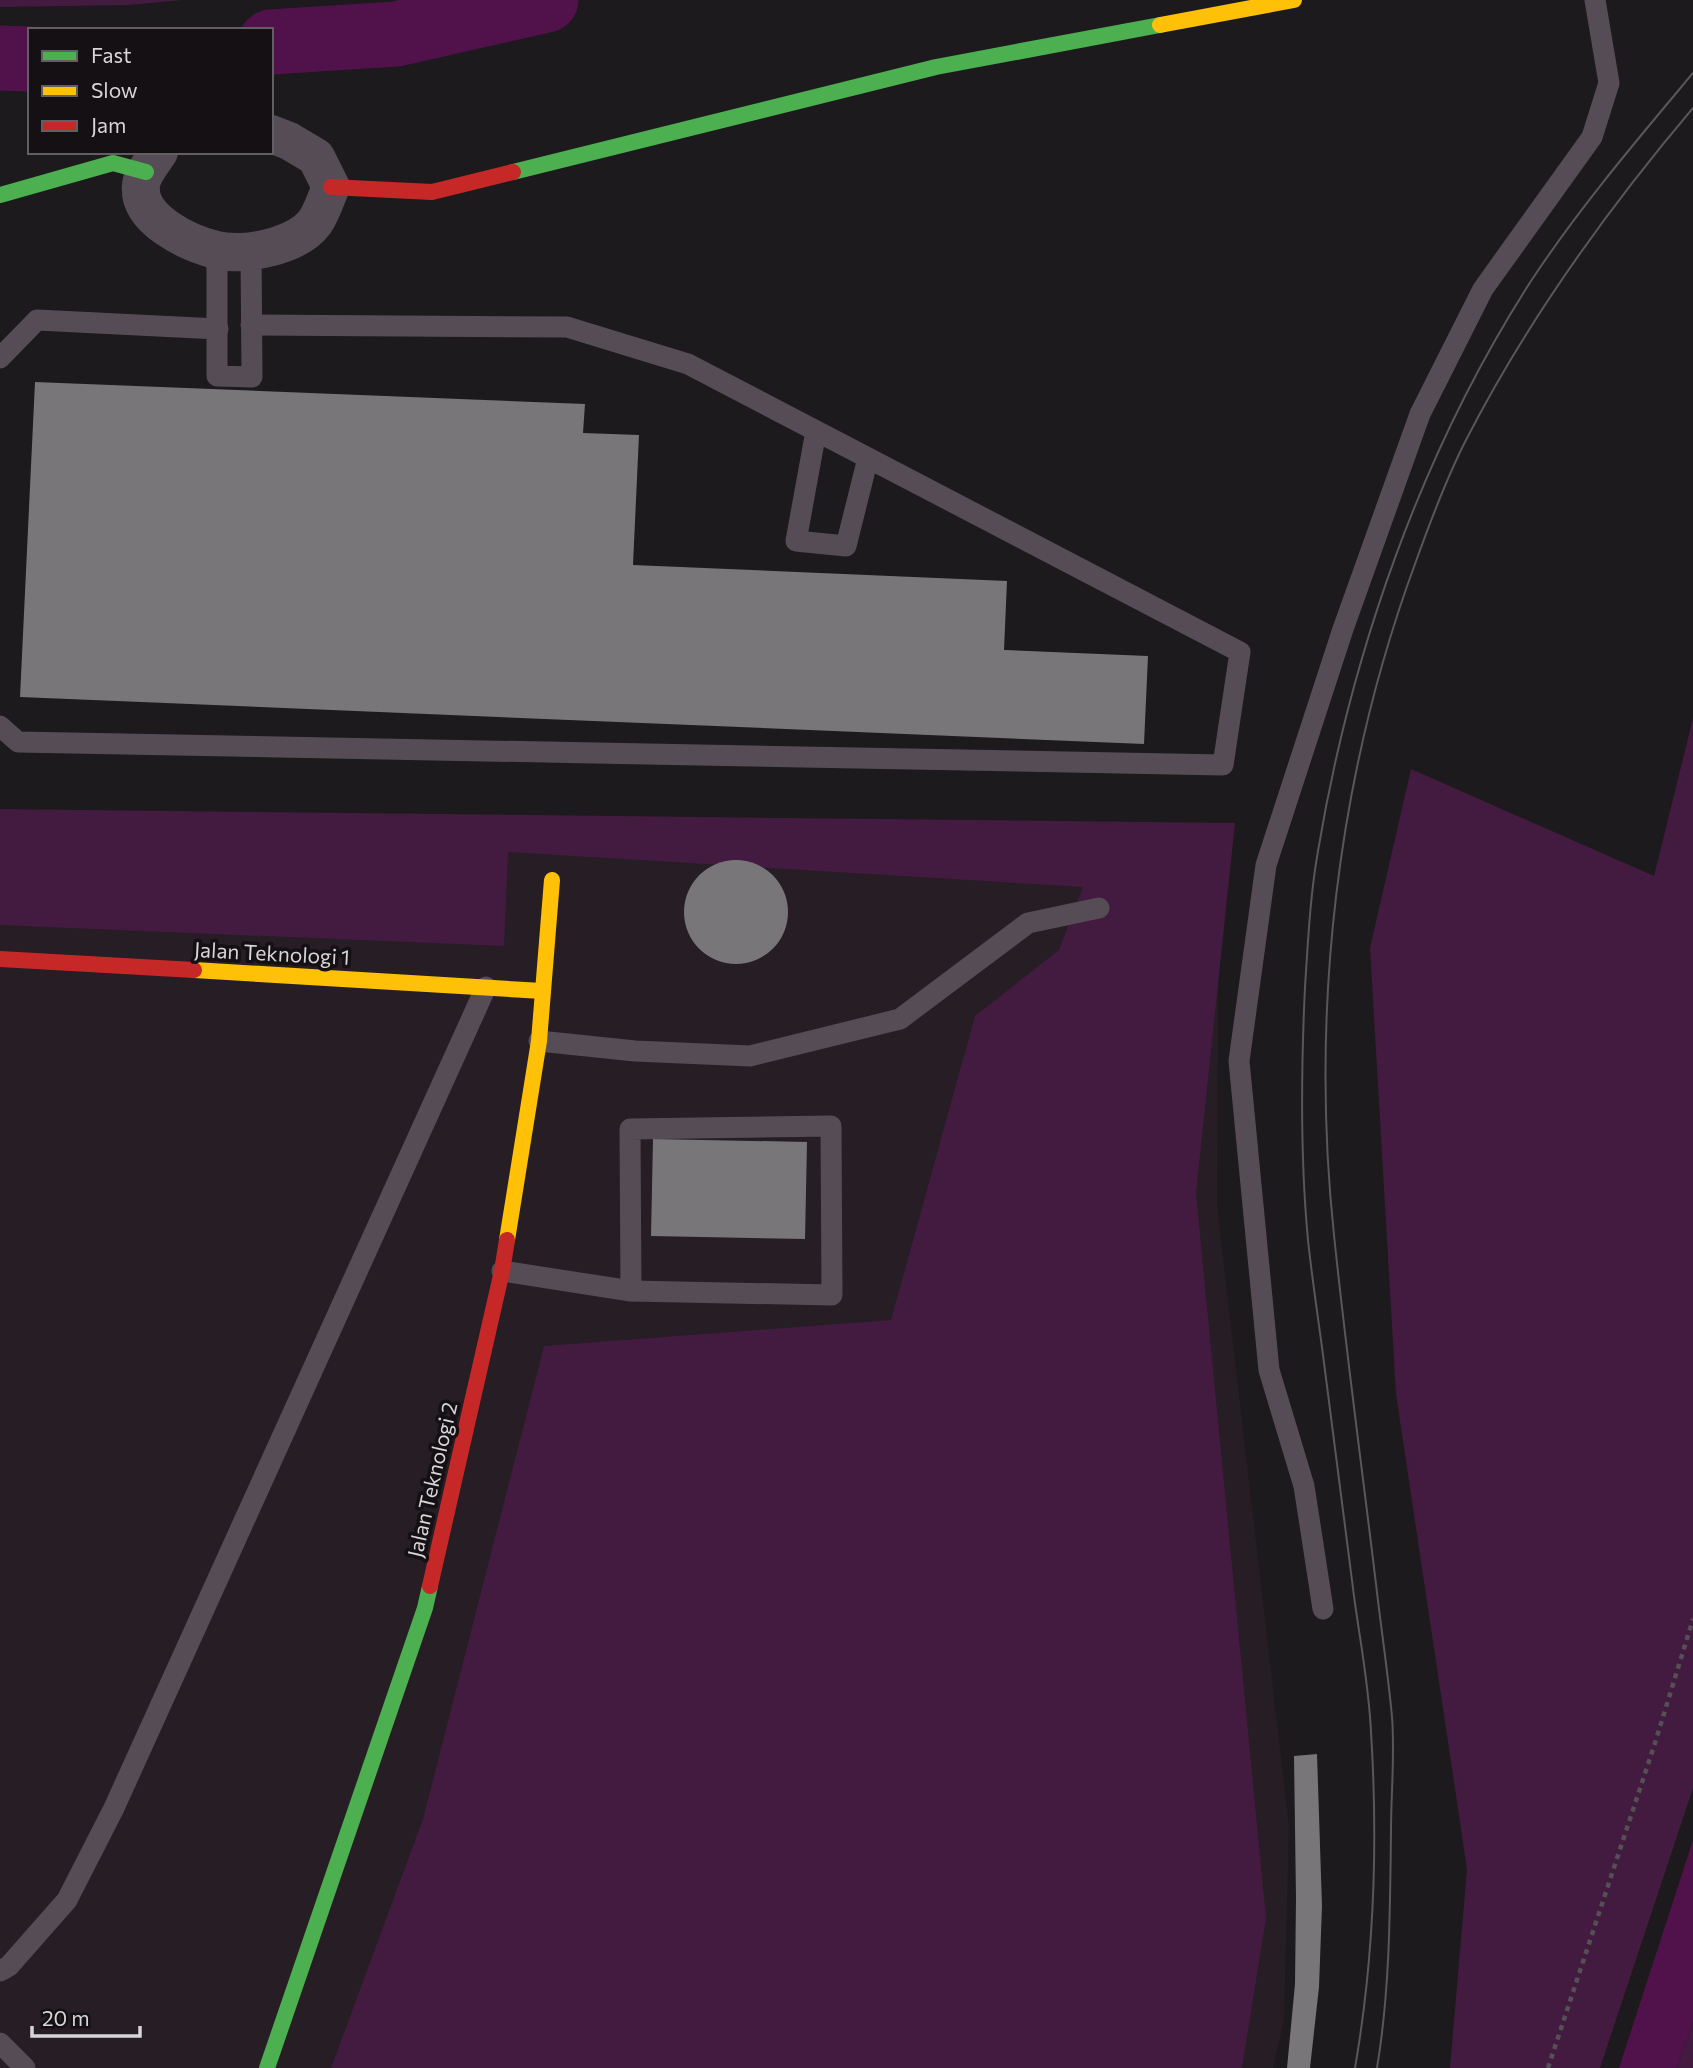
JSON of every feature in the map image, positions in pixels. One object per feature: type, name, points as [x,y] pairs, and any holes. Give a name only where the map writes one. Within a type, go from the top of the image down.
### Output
[{"type":"street","points":[[331,187],[432,192],[936,67],[1294,0]]},
{"type":"street","points":[[273,135],[289,141],[316,158],[331,187]]},
{"type":"street","points":[[0,195],[113,163],[153,162],[141,185],[143,199],[155,221],[176,233],[234,251],[292,241],[315,223],[331,187]]},
{"type":"street","name":"Jalan Teknologi 2","points":[[267,2068],[425,1608],[502,1271],[538,1041],[552,880]]},
{"type":"street","name":"Jalan Teknologi 1","points":[[0,959],[542,990]]},
{"type":"lane","points":[[1324,1609],[1304,1486],[1269,1370],[1239,1061],[1266,865],[1343,629],[1420,414],[1483,289],[1592,137],[1609,83],[1595,0]]},
{"type":"lane","points":[[234,251],[251,325],[251,377],[217,376],[218,329],[234,251]]},
{"type":"lane","points":[[0,358],[37,320],[218,329]]},
{"type":"lane","points":[[0,726],[18,742],[1223,765],[1240,652],[688,364],[567,327],[251,325]]},
{"type":"lane","points":[[816,431],[796,541],[846,546],[867,458]]},
{"type":"lane","points":[[538,1041],[635,1051],[750,1056],[900,1019],[1028,923],[1099,908]]},
{"type":"lane","points":[[0,1971],[9,1966],[67,1900],[114,1808],[486,987]]},
{"type":"lane","points":[[502,1271],[631,1291],[832,1295],[831,1126],[630,1129],[631,1291]]},
{"type":"lane","points":[[0,2043],[25,2068]]},
{"type":"path","points":[[1548,2068],[1693,1619]]},
{"type":"shaded area","points":[[0,0],[182,0],[129,5],[0,7]]},
{"type":"shaded area","points":[[1693,718],[1693,1788],[1600,2068],[1450,2068],[1467,1869],[1396,1394],[1370,948],[1411,769],[1654,876]]},
{"type":"shaded area","points":[[0,809],[1235,823],[1196,1193],[1266,1918],[1242,2068],[331,2068],[423,1819],[544,1346],[891,1320],[975,1016],[1059,950],[1083,887],[508,852],[504,946],[0,925]]},
{"type":"shaded area","points":[[0,820],[1219,852],[1217,1205],[1289,1826],[1284,2020],[1273,2068],[0,2068]]},
{"type":"shaded area","points":[[1693,1840],[1693,2022],[1677,2068],[1619,2068]]},
{"type":"shaded area","points":[[1693,2022],[1693,2068],[1677,2068]]},
{"type":"building","points":[[35,382],[585,404],[583,433],[639,435],[633,565],[1007,581],[1004,650],[1148,656],[1144,744],[20,697]]},
{"type":"building","points":[[736,860],[756,864],[773,875],[784,892],[788,912],[784,932],[773,949],[756,960],[736,964],[716,960],[699,949],[688,932],[684,912],[688,892],[699,875],[716,864]]},
{"type":"building","points":[[653,1139],[807,1142],[805,1239],[651,1236]]},
{"type":"building","points":[[1317,1754],[1322,1906],[1319,1987],[1310,2068],[1287,2068],[1295,1984],[1294,1756]]},
{"type":"waterway","points":[[273,42],[396,34],[546,0]]},
{"type":"waterway","points":[[0,58],[28,59]]},
{"type":"tram line","points":[[1355,2068],[1373,1900],[1373,1774],[1366,1681],[1305,1208],[1302,1114],[1305,987],[1318,851],[1332,777],[1371,628],[1424,483],[1456,414],[1492,346],[1549,254],[1609,175],[1693,73]]},
{"type":"tram line","points":[[1377,2068],[1389,1950],[1393,1731],[1334,1235],[1327,1150],[1329,980],[1336,895],[1349,810],[1366,727],[1388,644],[1426,532],[1459,455],[1515,352],[1570,267],[1599,226],[1693,108]]},
{"type":"traffic: fast","points":[[513,172],[936,67],[1160,25]]},
{"type":"traffic: fast","points":[[0,195],[113,163],[146,172]]},
{"type":"traffic: fast","points":[[267,2068],[425,1608],[430,1586]]},
{"type":"traffic: slow","points":[[1160,25],[1294,0]]},
{"type":"traffic: slow","points":[[507,1240],[539,1041],[552,880]]},
{"type":"traffic: slow","points":[[194,970],[542,991]]},
{"type":"traffic: jam","points":[[331,187],[432,192],[513,172]]},
{"type":"traffic: jam","points":[[0,959],[194,970]]},
{"type":"traffic: jam","points":[[430,1586],[507,1240]]}]
